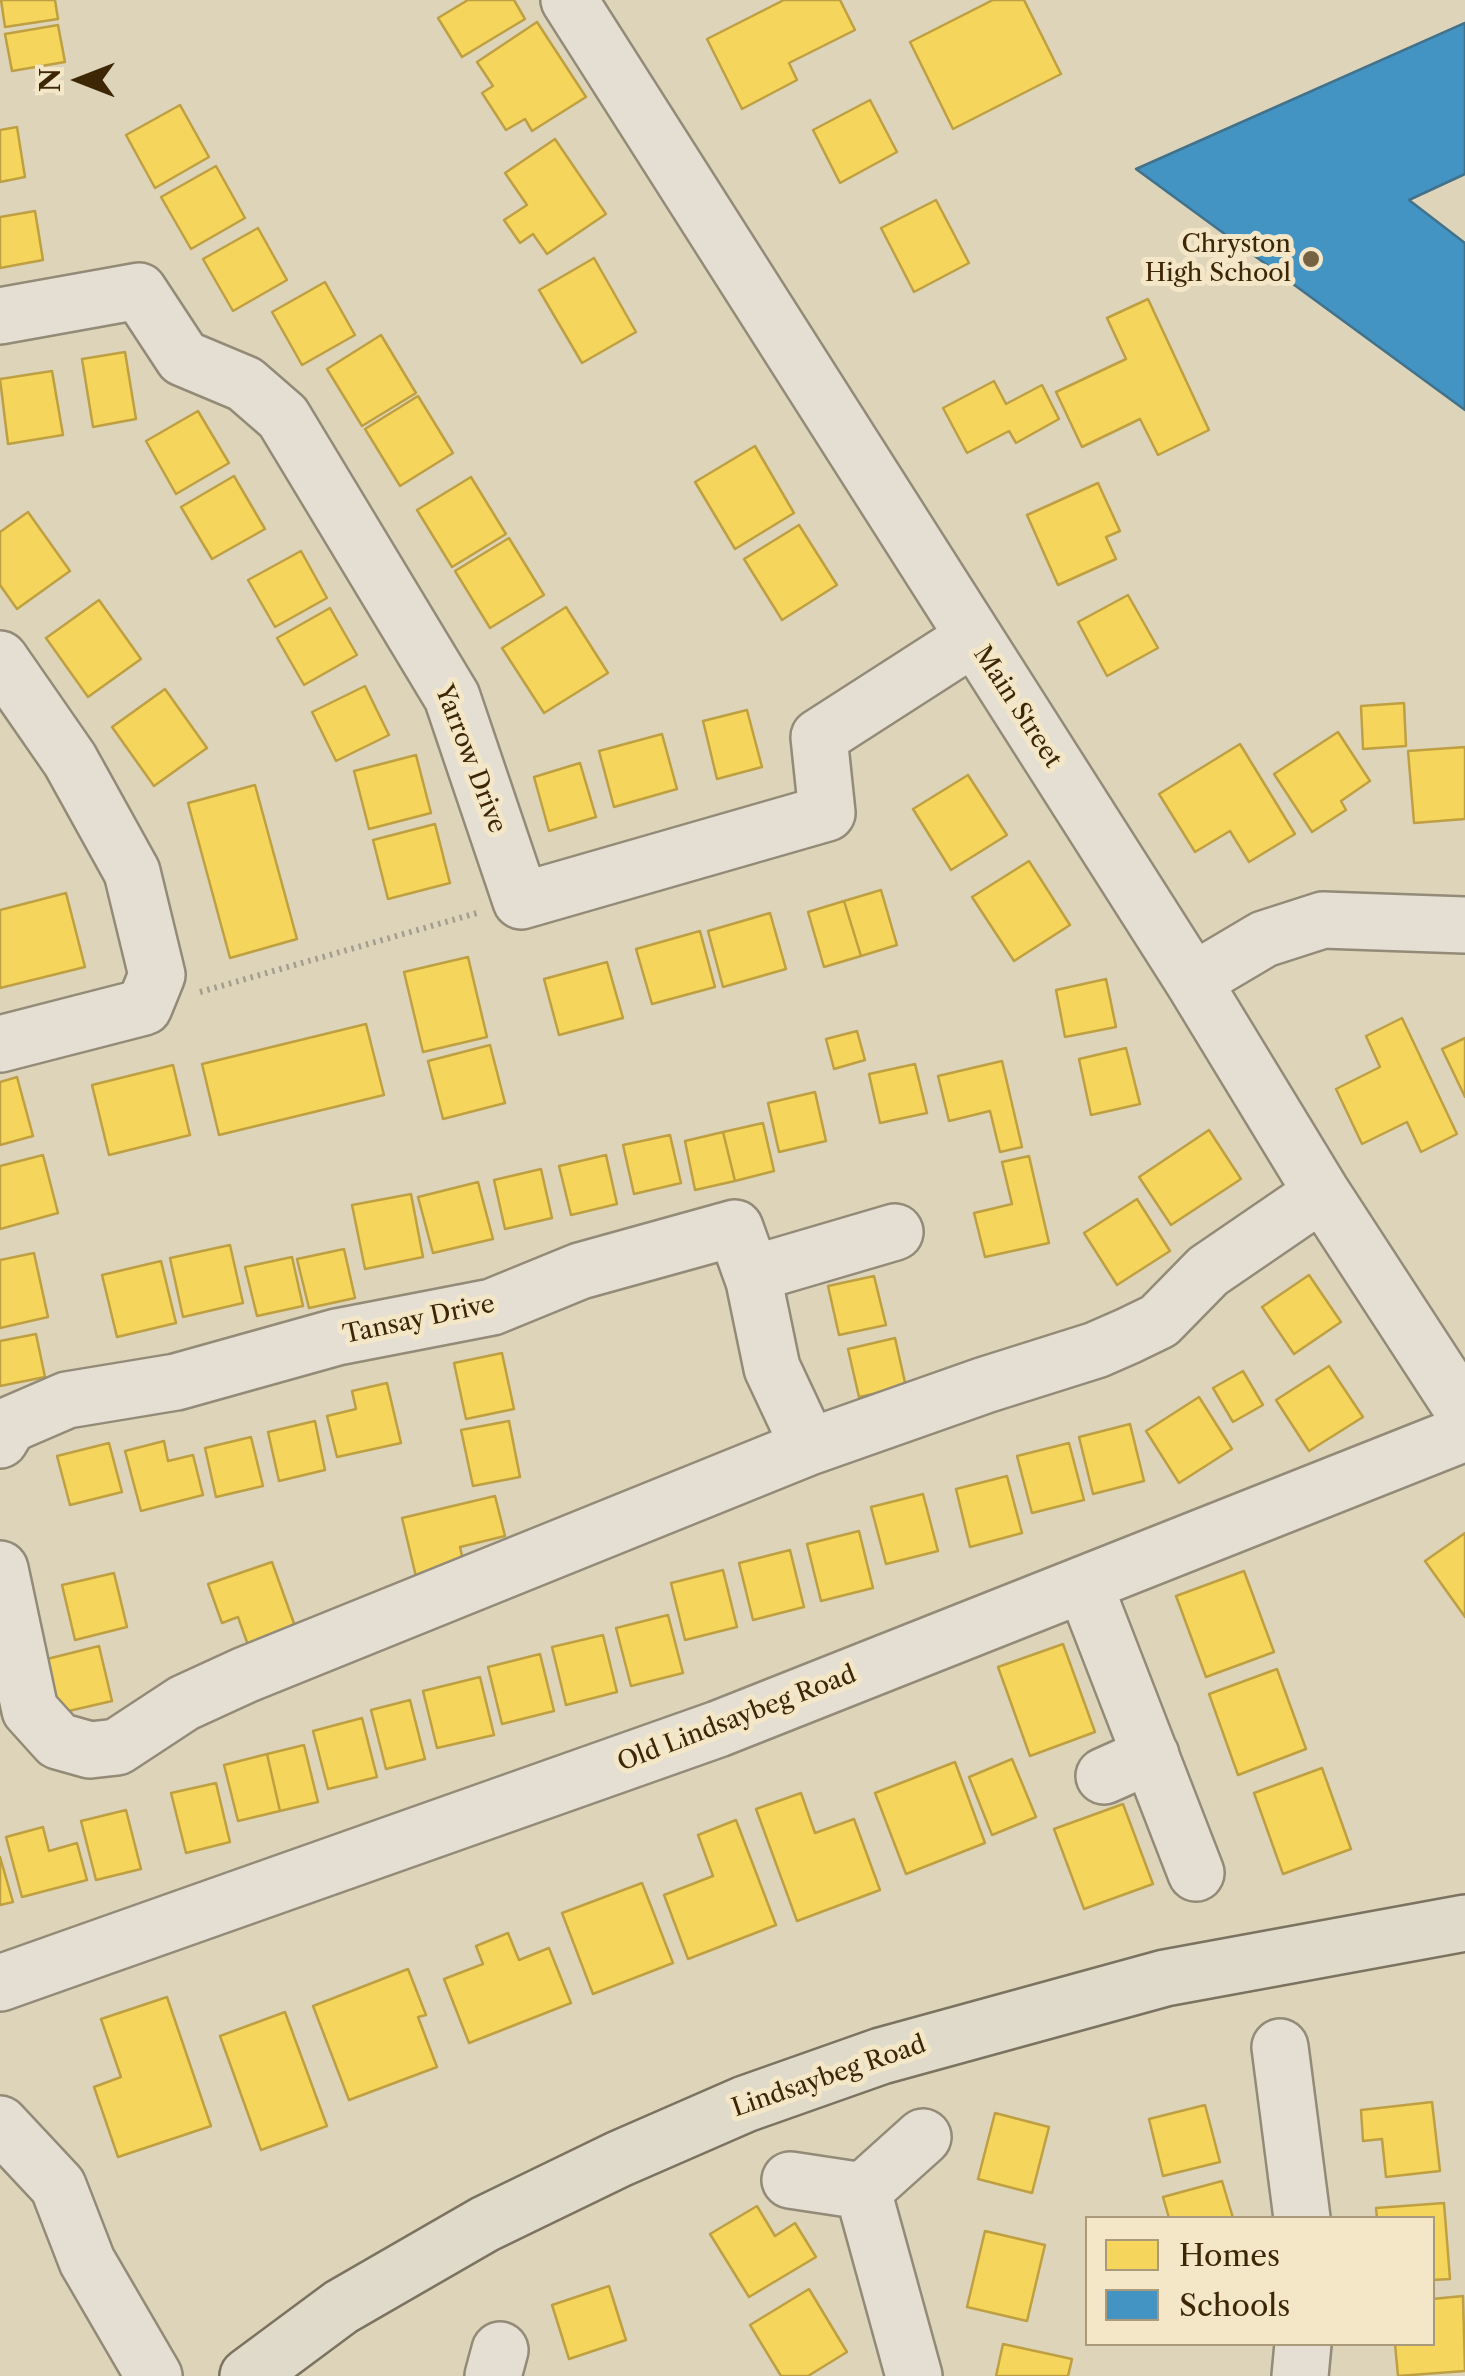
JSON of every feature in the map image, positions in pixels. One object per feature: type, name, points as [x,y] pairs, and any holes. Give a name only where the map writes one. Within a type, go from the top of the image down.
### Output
[{"type":"main road","name":"Lindsaybeg Road","points":[[248,2376],[341,2307],[486,2224],[619,2159],[745,2104],[881,2056],[1165,1978],[1465,1923]]},
{"type":"street","name":"Main Street","points":[[569,0],[1465,1414]]},
{"type":"street","name":"Yarrow Drive","points":[[0,316],[139,291],[183,358],[245,384],[283,418],[452,698],[521,901]]},
{"type":"street","points":[[521,901],[827,813],[819,738],[973,638]]},
{"type":"street","points":[[0,659],[70,760],[132,872],[157,976],[144,1008],[0,1044]]},
{"type":"street","points":[[1193,982],[1264,940],[1323,920],[1465,925]]},
{"type":"street","points":[[0,1569],[30,1710],[58,1741],[90,1750],[117,1747],[184,1703],[245,1676],[810,1447],[1128,1336],[1159,1321],[1208,1271],[1322,1193]]},
{"type":"street","name":"Tansay Drive","points":[[0,1440],[9,1426],[67,1400],[176,1382],[336,1337],[492,1307],[580,1272],[735,1228],[752,1274],[772,1368],[810,1447]]},
{"type":"street","points":[[752,1274],[895,1232]]},
{"type":"street","name":"Old Lindsaybeg Road","points":[[0,1983],[718,1729],[1465,1433]]},
{"type":"street","points":[[1084,1584],[1128,1766],[1196,1873]]},
{"type":"street","points":[[1280,2047],[1302,2216]]},
{"type":"street","points":[[0,2124],[58,2186],[87,2261],[154,2376]]},
{"type":"street","points":[[863,2191],[923,2137]]},
{"type":"street","points":[[790,2180],[863,2191]]},
{"type":"street","points":[[863,2191],[914,2376]]},
{"type":"street","points":[[1300,2376],[1302,2346]]},
{"type":"path","points":[[144,1008],[521,901]]},
{"type":"building: Homes","points":[[1,0],[55,0],[58,19],[5,27]]},
{"type":"building: Homes","points":[[468,0],[514,0],[525,19],[462,57],[438,18]]},
{"type":"building: Homes","points":[[784,0],[840,0],[855,30],[789,63],[797,80],[742,109],[707,39]]},
{"type":"building: Homes","points":[[993,0],[1024,0],[1061,74],[953,129],[910,42]]},
{"type":"building: Homes","points":[[537,22],[586,97],[532,131],[525,119],[506,130],[482,93],[493,86],[477,62]]},
{"type":"building: Homes","points":[[58,25],[65,62],[12,71],[5,34]]},
{"type":"building: Homes","points":[[870,100],[897,152],[840,183],[813,130]]},
{"type":"building: Homes","points":[[180,105],[209,157],[155,188],[126,135]]},
{"type":"building: Homes","points":[[17,127],[25,177],[0,182],[0,130]]},
{"type":"building: Homes","points":[[555,139],[606,214],[547,254],[533,234],[520,243],[504,220],[527,205],[505,173]]},
{"type":"building: Homes","points":[[216,166],[245,218],[191,249],[161,197]]},
{"type":"building: Homes","points":[[936,200],[969,263],[914,292],[881,228]]},
{"type":"building: Homes","points":[[35,211],[43,260],[0,268],[0,217]]},
{"type":"building: Homes","points":[[258,228],[287,280],[233,311],[203,259]]},
{"type":"building: Homes","points":[[594,258],[636,332],[582,363],[539,290]]},
{"type":"building: Homes","points":[[325,282],[355,335],[302,365],[272,312]]},
{"type":"building: Homes","points":[[1148,299],[1209,430],[1158,455],[1140,419],[1082,447],[1056,392],[1126,359],[1107,318]]},
{"type":"building: Homes","points":[[381,335],[416,393],[362,426],[327,369]]},
{"type":"building: Homes","points":[[125,352],[136,419],[93,427],[82,359]]},
{"type":"building: Homes","points":[[52,371],[63,435],[8,444],[0,379]]},
{"type":"building: Homes","points":[[994,381],[1006,404],[1042,385],[1059,419],[1016,443],[1009,431],[967,453],[943,408]]},
{"type":"building: Homes","points":[[418,396],[453,453],[400,486],[365,429]]},
{"type":"building: Homes","points":[[198,411],[229,463],[176,494],[146,441]]},
{"type":"building: Homes","points":[[755,446],[794,513],[735,549],[695,482]]},
{"type":"building: Homes","points":[[234,476],[265,529],[212,559],[181,507]]},
{"type":"building: Homes","points":[[471,477],[506,534],[452,567],[417,510]]},
{"type":"building: Homes","points":[[1098,483],[1120,531],[1106,537],[1116,559],[1058,585],[1027,515]]},
{"type":"building: Homes","points":[[28,512],[70,571],[17,609],[0,585],[0,532]]},
{"type":"building: Homes","points":[[799,525],[837,585],[782,620],[744,559]]},
{"type":"building: Homes","points":[[509,538],[544,595],[490,628],[455,571]]},
{"type":"building: Homes","points":[[301,551],[327,598],[275,627],[248,580]]},
{"type":"building: Homes","points":[[1128,595],[1158,648],[1107,676],[1078,622]]},
{"type":"building: Homes","points":[[99,600],[141,659],[88,697],[46,638]]},
{"type":"building: Homes","points":[[566,607],[608,673],[544,713],[502,648]]},
{"type":"building: Homes","points":[[330,608],[357,655],[304,685],[277,638]]},
{"type":"building: Homes","points":[[365,686],[389,735],[336,761],[312,712]]},
{"type":"building: Homes","points":[[165,689],[207,748],[154,786],[112,727]]},
{"type":"building: Homes","points":[[1404,703],[1406,746],[1363,749],[1361,706]]},
{"type":"building: Homes","points":[[747,710],[762,767],[717,779],[703,721]]},
{"type":"building: Homes","points":[[1338,732],[1370,781],[1341,801],[1346,810],[1312,832],[1274,774]]},
{"type":"building: Homes","points":[[662,734],[677,789],[614,807],[599,751]]},
{"type":"building: Homes","points":[[1240,744],[1295,834],[1249,862],[1230,831],[1195,852],[1159,794]]},
{"type":"building: Homes","points":[[1465,747],[1465,819],[1414,823],[1408,751]]},
{"type":"building: Homes","points":[[416,755],[431,813],[369,829],[354,771]]},
{"type":"building: Homes","points":[[580,763],[596,817],[549,831],[534,777]]},
{"type":"building: Homes","points":[[968,775],[1007,835],[951,870],[913,809]]},
{"type":"building: Homes","points":[[255,785],[297,939],[230,958],[188,803]]},
{"type":"building: Homes","points":[[435,824],[450,883],[388,899],[373,840]]},
{"type":"building: Homes","points":[[1029,861],[1070,925],[1014,961],[972,897]]},
{"type":"building: Homes","points":[[881,890],[897,945],[861,956],[844,901]]},
{"type":"building: Homes","points":[[66,893],[85,967],[0,988],[0,910]]},
{"type":"building: Homes","points":[[844,901],[861,956],[824,967],[808,912]]},
{"type":"building: Homes","points":[[770,913],[786,969],[723,987],[708,931]]},
{"type":"building: Homes","points":[[700,931],[715,987],[652,1004],[636,949]]},
{"type":"building: Homes","points":[[468,957],[487,1037],[423,1052],[404,972]]},
{"type":"building: Homes","points":[[607,962],[623,1018],[559,1035],[544,979]]},
{"type":"building: Homes","points":[[1106,979],[1116,1027],[1065,1037],[1056,990]]},
{"type":"building: Homes","points":[[1402,1018],[1457,1134],[1421,1152],[1407,1122],[1362,1144],[1336,1089],[1380,1067],[1366,1036]]},
{"type":"building: Homes","points":[[366,1024],[384,1095],[219,1135],[202,1064]]},
{"type":"building: Homes","points":[[857,1031],[865,1060],[834,1069],[826,1039]]},
{"type":"building: Homes","points":[[1465,1038],[1465,1097],[1442,1049]]},
{"type":"building: Homes","points":[[490,1045],[505,1103],[443,1119],[428,1061]]},
{"type":"building: Homes","points":[[1126,1048],[1140,1104],[1091,1115],[1079,1059]]},
{"type":"building: Homes","points":[[1002,1061],[1022,1147],[1000,1152],[990,1111],[949,1121],[938,1076]]},
{"type":"building: Homes","points":[[915,1064],[927,1113],[880,1123],[869,1074]]},
{"type":"building: Homes","points":[[173,1065],[190,1135],[109,1155],[92,1085]]},
{"type":"building: Homes","points":[[17,1077],[33,1136],[0,1145],[0,1082]]},
{"type":"building: Homes","points":[[815,1092],[826,1141],[779,1152],[768,1103]]},
{"type":"building: Homes","points":[[763,1123],[774,1171],[735,1181],[723,1132]]},
{"type":"building: Homes","points":[[1209,1130],[1241,1179],[1171,1225],[1139,1177]]},
{"type":"building: Homes","points":[[723,1132],[735,1181],[695,1190],[685,1141]]},
{"type":"building: Homes","points":[[670,1135],[681,1183],[634,1194],[623,1145]]},
{"type":"building: Homes","points":[[43,1155],[58,1213],[0,1229],[0,1166]]},
{"type":"building: Homes","points":[[606,1155],[617,1204],[571,1215],[559,1166]]},
{"type":"building: Homes","points":[[1029,1156],[1049,1243],[985,1257],[974,1213],[1012,1204],[1002,1162]]},
{"type":"building: Homes","points":[[541,1169],[552,1218],[505,1229],[494,1180]]},
{"type":"building: Homes","points":[[478,1182],[493,1239],[433,1253],[418,1197]]},
{"type":"building: Homes","points":[[411,1194],[423,1257],[365,1269],[352,1205]]},
{"type":"building: Homes","points":[[1137,1199],[1170,1251],[1117,1285],[1084,1233]]},
{"type":"building: Homes","points":[[230,1245],[243,1303],[183,1317],[170,1258]]},
{"type":"building: Homes","points":[[344,1249],[355,1298],[309,1308],[297,1259]]},
{"type":"building: Homes","points":[[34,1253],[48,1317],[0,1328],[0,1260]]},
{"type":"building: Homes","points":[[292,1257],[303,1306],[257,1316],[245,1267]]},
{"type":"building: Homes","points":[[161,1261],[176,1323],[117,1337],[102,1275]]},
{"type":"building: Homes","points":[[1309,1275],[1341,1322],[1294,1354],[1262,1307]]},
{"type":"building: Homes","points":[[874,1276],[886,1325],[839,1335],[828,1286]]},
{"type":"building: Homes","points":[[36,1334],[45,1377],[0,1386],[0,1341]]},
{"type":"building: Homes","points":[[895,1338],[906,1387],[859,1397],[848,1349]]},
{"type":"building: Homes","points":[[502,1353],[514,1409],[466,1419],[454,1363]]},
{"type":"building: Homes","points":[[1329,1366],[1363,1417],[1309,1451],[1276,1400]]},
{"type":"building: Homes","points":[[1243,1371],[1263,1405],[1233,1422],[1213,1388]]},
{"type":"building: Homes","points":[[387,1383],[401,1443],[337,1457],[327,1416],[356,1409],[352,1391]]},
{"type":"building: Homes","points":[[1199,1397],[1232,1449],[1179,1483],[1146,1431]]},
{"type":"building: Homes","points":[[315,1421],[325,1470],[279,1481],[268,1432]]},
{"type":"building: Homes","points":[[509,1421],[520,1477],[473,1486],[461,1430]]},
{"type":"building: Homes","points":[[1130,1424],[1144,1481],[1093,1494],[1079,1437]]},
{"type":"building: Homes","points":[[251,1437],[263,1486],[216,1497],[205,1448]]},
{"type":"building: Homes","points":[[164,1441],[168,1461],[193,1455],[203,1495],[141,1511],[125,1451]]},
{"type":"building: Homes","points":[[109,1443],[122,1492],[70,1505],[57,1456]]},
{"type":"building: Homes","points":[[1069,1443],[1084,1500],[1032,1513],[1017,1456]]},
{"type":"building: Homes","points":[[1007,1476],[1022,1533],[970,1547],[956,1489]]},
{"type":"building: Homes","points":[[923,1494],[938,1551],[886,1564],[871,1507]]},
{"type":"building: Homes","points":[[495,1496],[505,1536],[460,1547],[466,1574],[418,1585],[402,1518]]},
{"type":"building: Homes","points":[[859,1531],[873,1588],[821,1601],[807,1544]]},
{"type":"building: Homes","points":[[1465,1533],[1465,1617],[1425,1561]]},
{"type":"building: Homes","points":[[790,1550],[804,1607],[753,1620],[739,1563]]},
{"type":"building: Homes","points":[[272,1562],[296,1629],[248,1645],[238,1617],[222,1623],[208,1584]]},
{"type":"building: Homes","points":[[723,1570],[737,1627],[685,1640],[671,1583]]},
{"type":"building: Homes","points":[[1244,1571],[1274,1652],[1206,1677],[1176,1596]]},
{"type":"building: Homes","points":[[114,1573],[127,1627],[75,1640],[62,1585]]},
{"type":"building: Homes","points":[[668,1615],[683,1673],[631,1686],[616,1628]]},
{"type":"building: Homes","points":[[603,1635],[617,1692],[566,1705],[552,1647]]},
{"type":"building: Homes","points":[[1063,1644],[1095,1732],[1030,1756],[998,1667]]},
{"type":"building: Homes","points":[[99,1646],[112,1701],[60,1713],[47,1659]]},
{"type":"building: Homes","points":[[540,1654],[554,1711],[502,1724],[488,1667]]},
{"type":"building: Homes","points":[[1277,1669],[1306,1749],[1238,1775],[1209,1694]]},
{"type":"building: Homes","points":[[480,1677],[494,1735],[437,1748],[423,1691]]},
{"type":"building: Homes","points":[[410,1700],[425,1759],[386,1769],[371,1710]]},
{"type":"building: Homes","points":[[362,1718],[377,1777],[328,1789],[313,1731]]},
{"type":"building: Homes","points":[[304,1745],[318,1802],[280,1811],[267,1754]]},
{"type":"building: Homes","points":[[267,1754],[280,1811],[238,1821],[224,1765]]},
{"type":"building: Homes","points":[[1012,1759],[1036,1817],[992,1835],[969,1777]]},
{"type":"building: Homes","points":[[955,1762],[985,1843],[906,1874],[875,1793]]},
{"type":"building: Homes","points":[[1322,1768],[1351,1849],[1283,1874],[1254,1793]]},
{"type":"building: Homes","points":[[216,1783],[230,1842],[186,1853],[171,1793]]},
{"type":"building: Homes","points":[[801,1793],[815,1833],[854,1819],[880,1890],[797,1921],[756,1809]]},
{"type":"building: Homes","points":[[1123,1804],[1153,1884],[1084,1909],[1054,1829]]},
{"type":"building: Homes","points":[[126,1810],[141,1869],[96,1880],[81,1821]]},
{"type":"building: Homes","points":[[736,1820],[776,1925],[688,1959],[664,1895],[713,1876],[698,1835]]},
{"type":"building: Homes","points":[[43,1827],[49,1851],[77,1843],[87,1880],[22,1897],[6,1837]]},
{"type":"building: Homes","points":[[0,1857],[13,1902],[0,1905]]},
{"type":"building: Homes","points":[[642,1883],[673,1963],[593,1994],[562,1913]]},
{"type":"building: Homes","points":[[508,1933],[519,1960],[549,1948],[571,2003],[469,2043],[444,1979],[483,1964],[476,1946]]},
{"type":"building: Homes","points":[[408,1969],[426,2015],[418,2017],[437,2067],[349,2100],[313,2006]]},
{"type":"building: Homes","points":[[167,1997],[211,2126],[118,2157],[94,2087],[121,2077],[101,2019]]},
{"type":"building: Homes","points":[[285,2012],[327,2126],[261,2150],[220,2036]]},
{"type":"building: Homes","points":[[1432,2102],[1440,2171],[1386,2177],[1382,2139],[1363,2141],[1361,2110]]},
{"type":"building: Homes","points":[[1205,2105],[1220,2162],[1163,2176],[1149,2119]]},
{"type":"building: Homes","points":[[995,2113],[1049,2127],[1032,2193],[978,2179]]},
{"type":"building: Homes","points":[[1222,2181],[1232,2216],[1168,2216],[1163,2197]]},
{"type":"building: Homes","points":[[1444,2203],[1450,2279],[1435,2280],[1435,2216],[1377,2216],[1376,2208]]},
{"type":"building: Homes","points":[[757,2206],[775,2236],[795,2223],[816,2257],[749,2297],[710,2234]]},
{"type":"building: Homes","points":[[985,2231],[1045,2245],[1027,2321],[967,2307]]},
{"type":"building: Homes","points":[[609,2286],[626,2340],[569,2359],[552,2305]]},
{"type":"building: Homes","points":[[809,2289],[847,2352],[808,2376],[781,2376],[750,2325]]},
{"type":"building: Homes","points":[[1463,2296],[1465,2371],[1398,2376],[1395,2346],[1435,2346],[1435,2299]]},
{"type":"building: Homes","points":[[1003,2344],[1072,2359],[1068,2376],[996,2376]]},
{"type":"building: Schools","points":[[1465,23],[1465,174],[1409,200],[1465,243],[1465,410],[1136,169]]},
{"type":"place","name":"Chryston High School","points":[[1311,259]]}]
